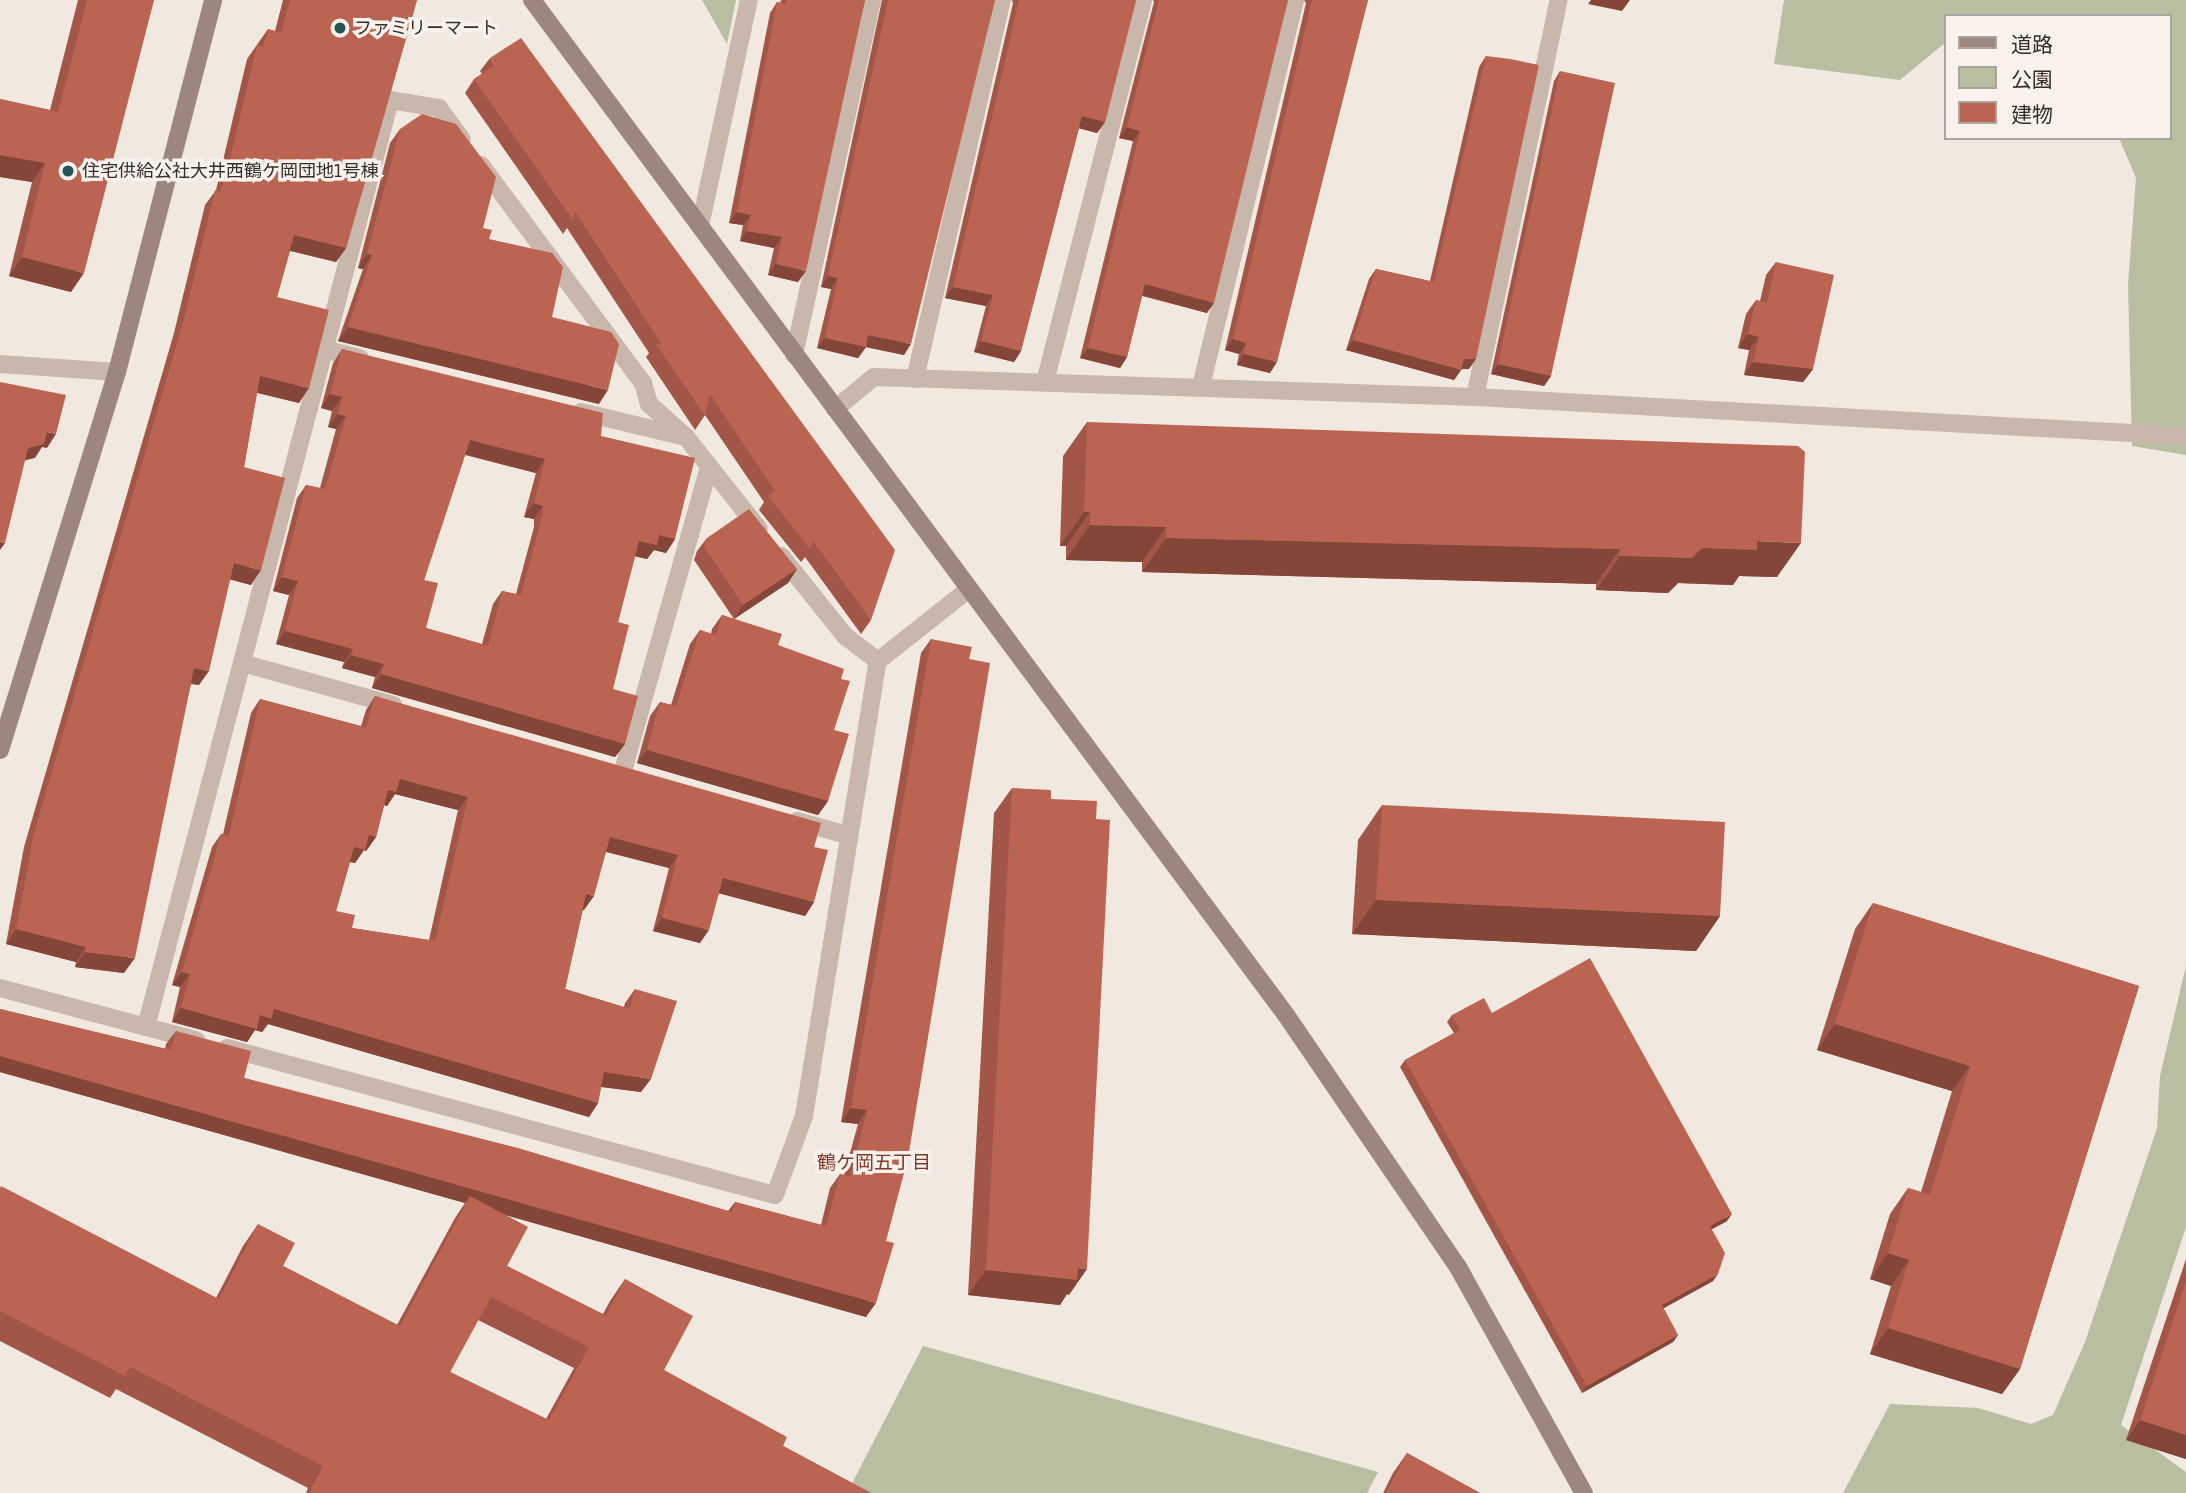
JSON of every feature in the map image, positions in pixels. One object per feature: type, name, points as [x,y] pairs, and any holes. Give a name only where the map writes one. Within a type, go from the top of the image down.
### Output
[{"type":"street","points":[[0,750],[117,372],[213,0]]},
{"type":"street","points":[[532,0],[1286,1015],[1434,1233],[1584,1493]]},
{"type":"street","points":[[700,226],[749,0]]},
{"type":"street","points":[[794,355],[873,0]]},
{"type":"street","points":[[915,379],[1002,0]]},
{"type":"street","points":[[1045,382],[1143,0]]},
{"type":"street","points":[[1201,386],[1295,0]]},
{"type":"street","points":[[1475,397],[1559,0]]},
{"type":"street","points":[[146,1027],[246,664],[390,100],[439,108],[643,383],[649,404],[686,437],[845,636],[878,661]]},
{"type":"street","points":[[327,350],[380,363]]},
{"type":"street","points":[[0,364],[117,372]]},
{"type":"street","points":[[835,409],[874,377],[1475,397],[2186,436]]},
{"type":"street","points":[[566,408],[686,437]]},
{"type":"street","points":[[622,771],[709,467]]},
{"type":"street","points":[[0,988],[775,1195],[804,1116],[847,835],[878,661],[969,589]]},
{"type":"street","points":[[246,664],[418,712]]},
{"type":"street","points":[[597,764],[649,779]]},
{"type":"street","points":[[781,817],[847,835]]},
{"type":"green space","points":[[702,0],[736,0],[727,44]]},
{"type":"green space","points":[[1784,0],[2186,0],[2186,455],[2132,446],[2128,285],[2136,178],[2120,140],[2172,140],[2172,14],[1944,14],[1944,44],[1900,80],[1774,64]]},
{"type":"green space","points":[[2186,966],[2186,1227],[2121,1425],[2186,1472],[2186,1493],[1843,1493],[1890,1404],[1978,1408],[2031,1424],[2053,1415],[2085,1342],[2157,1128],[2160,1076]]},
{"type":"green space","points":[[923,1346],[1378,1472],[1367,1493],[847,1493]]},
{"type":"building","points":[[87,0],[154,0],[84,273],[22,257],[45,163],[0,155],[0,99],[58,112]]},
{"type":"building","points":[[290,0],[417,0],[346,248],[294,235],[277,297],[329,310],[309,388],[260,376],[244,467],[285,478],[261,570],[234,563],[209,671],[194,668],[135,958],[85,952],[86,947],[16,929],[34,833],[184,319],[215,190],[220,192],[226,176],[257,45],[263,47],[268,29],[281,33]]},
{"type":"building","points":[[786,0],[865,0],[806,271],[776,264],[782,237],[747,231],[751,215],[737,212],[777,2],[786,4]]},
{"type":"building","points":[[888,0],[995,0],[911,344],[868,335],[866,347],[825,338],[838,278],[828,276]]},
{"type":"building","points":[[1019,0],[1136,0],[1105,122],[1082,116],[1021,351],[981,341],[993,295],[953,287]]},
{"type":"building","points":[[1159,0],[1288,0],[1214,303],[1145,284],[1127,357],[1088,348],[1140,131],[1127,127]]},
{"type":"building","points":[[1312,0],[1368,0],[1277,362],[1244,354],[1246,343],[1233,339]]},
{"type":"building","points":[[521,38],[895,550],[871,620],[813,541],[810,549],[768,496],[775,491],[710,394],[705,416],[656,344],[662,345],[575,211],[573,220],[474,79],[495,65],[490,58]]},
{"type":"building","points":[[1486,56],[1539,65],[1476,359],[1464,359],[1461,370],[1353,340],[1376,269],[1434,282]]},
{"type":"building","points":[[1560,71],[1615,83],[1551,376],[1498,364]]},
{"type":"building","points":[[422,114],[456,124],[496,177],[483,228],[492,230],[489,239],[552,253],[563,267],[552,317],[611,332],[619,344],[608,390],[348,327],[372,255],[367,254],[400,129]]},
{"type":"building","points":[[1776,262],[1834,275],[1813,369],[1753,362],[1759,337],[1748,334],[1756,300],[1767,303]]},
{"type":"building","points":[[342,349],[603,413],[601,436],[695,458],[675,539],[659,535],[657,545],[639,541],[618,622],[629,625],[613,689],[638,696],[625,744],[381,674],[384,664],[351,655],[353,649],[285,631],[298,581],[282,577],[306,485],[325,489],[346,416],[338,414],[342,397],[330,394]],"holes":[[[470,440],[545,459],[534,503],[543,506],[543,513],[521,595],[502,591],[488,646],[426,628],[438,583],[424,580]]]},
{"type":"building","points":[[0,382],[66,395],[56,434],[47,432],[44,444],[28,448],[5,543],[0,542]]},
{"type":"building","points":[[1087,422],[1798,446],[1805,452],[1801,543],[1757,541],[1757,550],[1702,548],[1692,558],[1620,556],[1620,549],[1166,538],[1166,527],[1090,525],[1090,512],[1084,512]]},
{"type":"building","points":[[749,509],[797,569],[743,605],[704,547],[707,538]]},
{"type":"building","points":[[722,615],[782,634],[778,645],[844,669],[841,679],[850,681],[834,730],[849,734],[828,801],[647,750],[660,702],[676,706],[700,630],[716,635]]},
{"type":"building","points":[[931,639],[972,647],[969,659],[990,663],[908,1158],[886,1241],[894,1243],[876,1303],[0,1056],[0,1009],[171,1050],[176,1031],[251,1051],[244,1078],[518,1148],[732,1212],[735,1202],[826,1226],[840,1174],[850,1177],[867,1110],[851,1108]]},
{"type":"building","points":[[375,696],[821,823],[814,847],[828,850],[814,902],[723,878],[709,930],[662,918],[678,855],[610,837],[594,896],[586,894],[565,989],[630,1009],[635,989],[677,1001],[651,1079],[604,1072],[598,1103],[274,1009],[271,1019],[260,1015],[257,1029],[181,1008],[190,974],[182,972],[221,834],[229,836],[260,699],[366,728]],"holes":[[[400,779],[468,797],[435,941],[352,928],[355,915],[336,911],[354,847],[365,850],[369,835],[376,837],[388,790],[396,792]]]},
{"type":"building","points":[[1012,788],[1051,790],[1051,799],[1097,801],[1096,819],[1110,820],[1087,1269],[1078,1268],[1077,1280],[986,1270]]},
{"type":"building","points":[[1382,805],[1725,822],[1720,916],[1376,900]]},
{"type":"building","points":[[1873,903],[2139,986],[2020,1369],[1888,1328],[1909,1260],[1888,1253],[1908,1188],[1930,1195],[1970,1066],[1835,1024]]},
{"type":"building","points":[[1590,958],[1732,1214],[1710,1226],[1725,1253],[1718,1274],[1662,1305],[1678,1335],[1587,1386],[1405,1060],[1460,1030],[1452,1015],[1484,998],[1492,1013]]},
{"type":"building","points":[[1,1186],[219,1299],[258,1224],[295,1243],[283,1266],[400,1326],[470,1196],[528,1227],[507,1266],[606,1316],[625,1279],[693,1316],[664,1370],[787,1437],[783,1446],[871,1493],[309,1493],[323,1466],[130,1367],[125,1376],[0,1311]],"holes":[[[491,1297],[589,1347],[549,1420],[450,1372]]]},
{"type":"building","points":[[2186,1281],[2186,1435],[2140,1420]]},
{"type":"building","points":[[1407,1453],[1480,1493],[1386,1493]]},
{"type":"place","name":"ファミリーマート","points":[[340,28]]},
{"type":"place","name":"住宅供給公社大井西鶴ケ岡団地1号棟","points":[[68,171]]},
{"type":"district","name":"鶴ケ岡五丁目","points":[[874,1163]]}]
